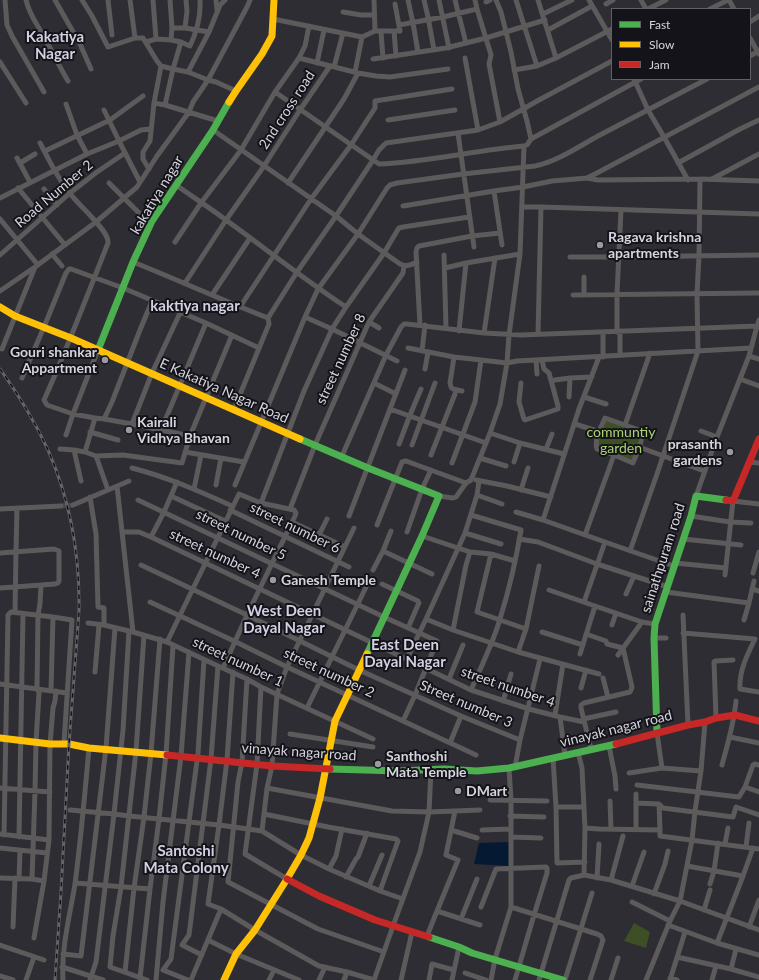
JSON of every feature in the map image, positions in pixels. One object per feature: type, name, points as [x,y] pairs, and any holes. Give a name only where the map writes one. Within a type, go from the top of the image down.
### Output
[{"type":"street","points":[[5,0],[7,25],[44,92]]},
{"type":"street","points":[[26,0],[33,20],[41,31],[68,81]]},
{"type":"street","points":[[55,0],[80,44],[91,69]]},
{"type":"street","points":[[82,0],[108,47],[135,38],[143,38],[157,61],[162,66],[188,72],[236,91]]},
{"type":"street","points":[[108,0],[112,35]]},
{"type":"street","points":[[130,0],[135,38]]},
{"type":"street","points":[[153,0],[156,39]]},
{"type":"street","points":[[170,0],[172,28],[171,40]]},
{"type":"street","points":[[185,28],[187,11],[186,0]]},
{"type":"street","points":[[146,42],[156,39],[171,40],[190,46],[201,10],[200,0]]},
{"type":"street","points":[[216,0],[217,11]]},
{"type":"street","points":[[188,72],[209,32],[220,5],[225,0]]},
{"type":"street","points":[[0,291],[96,222],[137,187],[189,112],[208,80],[250,0]]},
{"type":"street","name":"kakatiya nagar","points":[[66,435],[133,262],[152,221],[213,130],[236,91],[262,54],[272,36],[274,0]]},
{"type":"street","points":[[374,0],[375,31]]},
{"type":"street","points":[[408,0],[418,52]]},
{"type":"street","points":[[424,0],[434,50]]},
{"type":"street","points":[[439,0],[449,48]]},
{"type":"street","points":[[455,0],[466,43]]},
{"type":"street","points":[[475,0],[491,55],[489,64],[500,122]]},
{"type":"street","points":[[496,0],[501,12],[512,52],[518,89],[531,139]]},
{"type":"street","points":[[516,0],[537,66]]},
{"type":"street","points":[[538,0],[556,58]]},
{"type":"street","points":[[373,59],[449,48],[486,38],[525,26],[544,17],[572,0]]},
{"type":"street","points":[[514,70],[537,66],[556,58],[610,30],[588,0]]},
{"type":"street","points":[[606,4],[613,0]]},
{"type":"street","points":[[649,8],[666,0]]},
{"type":"street","points":[[712,8],[728,0]]},
{"type":"street","points":[[273,19],[362,38],[375,31],[400,31],[395,4]]},
{"type":"street","points":[[548,30],[592,6]]},
{"type":"street","points":[[399,25],[477,9]]},
{"type":"street","points":[[343,12],[361,15],[374,15]]},
{"type":"street","points":[[175,242],[201,203],[241,150],[275,92],[299,58],[305,46],[309,26]]},
{"type":"street","points":[[172,28],[185,28],[209,32]]},
{"type":"street","points":[[316,63],[324,30]]},
{"type":"street","points":[[394,31],[396,56]]},
{"type":"street","points":[[381,32],[383,58]]},
{"type":"street","name":"2nd cross road","points":[[186,283],[226,220],[264,166],[300,110],[332,67],[339,50],[343,33]]},
{"type":"street","points":[[288,183],[344,99],[356,73],[362,38]]},
{"type":"street","points":[[751,40],[759,52]]},
{"type":"street","points":[[165,105],[181,42]]},
{"type":"street","points":[[299,58],[356,73],[376,76],[390,77],[448,69]]},
{"type":"street","points":[[465,58],[478,130]]},
{"type":"street","points":[[0,62],[26,103]]},
{"type":"street","points":[[234,409],[269,324],[268,318],[297,272],[374,160],[379,150],[386,143],[478,130],[500,122],[611,62]]},
{"type":"street","points":[[149,169],[144,160],[143,152],[150,142],[154,103],[162,66]]},
{"type":"street","points":[[235,485],[318,289],[358,234],[386,188],[390,185],[463,174],[541,165],[560,158],[705,80]]},
{"type":"street","points":[[275,92],[379,164],[524,146],[527,145],[531,139],[635,81],[648,110],[688,180]]},
{"type":"street","points":[[587,178],[759,87]]},
{"type":"street","points":[[240,307],[311,199],[351,145],[375,108],[375,101],[452,89]]},
{"type":"street","points":[[45,151],[110,120],[143,96]]},
{"type":"street","points":[[154,103],[218,121]]},
{"type":"street","points":[[66,104],[77,135],[87,154]]},
{"type":"street","points":[[104,110],[140,182]]},
{"type":"street","points":[[388,120],[455,110]]},
{"type":"street","points":[[678,163],[759,120]]},
{"type":"street","points":[[0,198],[87,154],[141,130],[152,129]]},
{"type":"street","points":[[213,130],[336,216],[358,234],[404,266],[417,262]]},
{"type":"street","points":[[458,133],[474,247]]},
{"type":"street","points":[[40,144],[54,170],[70,193],[96,222],[109,240],[44,403],[73,414],[190,436]]},
{"type":"street","points":[[224,980],[236,954],[254,930],[287,879],[309,838],[320,798],[335,721],[422,536],[439,496],[456,497],[466,483],[472,479],[490,433],[500,404],[507,363],[520,254],[524,146]]},
{"type":"street","name":"Road Number 2","points":[[0,255],[70,193],[125,153]]},
{"type":"street","points":[[30,182],[18,160],[35,154]]},
{"type":"street","points":[[712,179],[759,154]]},
{"type":"street","points":[[403,206],[552,181],[587,178],[598,180],[712,179],[759,181]]},
{"type":"street","points":[[630,551],[698,350],[697,294],[700,179]]},
{"type":"street","points":[[109,183],[141,215],[152,221]]},
{"type":"street","points":[[176,185],[274,255],[318,289],[346,307]]},
{"type":"street","points":[[18,188],[65,245]]},
{"type":"street","points":[[44,189],[57,205]]},
{"type":"street","points":[[494,191],[502,245]]},
{"type":"street","points":[[522,207],[759,214]]},
{"type":"street","points":[[538,334],[541,207]]},
{"type":"street","points":[[620,355],[617,294],[621,210]]},
{"type":"street","points":[[261,503],[304,391],[332,329],[399,228],[469,217]]},
{"type":"street","points":[[0,220],[18,240],[36,266]]},
{"type":"street","points":[[425,369],[423,325],[416,252],[417,248],[419,246],[472,236],[500,233]]},
{"type":"street","points":[[212,296],[250,238]]},
{"type":"street","points":[[52,254],[62,266]]},
{"type":"street","points":[[445,268],[520,254]]},
{"type":"street","points":[[444,255],[446,328]]},
{"type":"street","points":[[570,257],[759,255]]},
{"type":"street","points":[[484,333],[495,258]]},
{"type":"street","points":[[133,262],[268,318]]},
{"type":"street","points":[[459,331],[466,263]]},
{"type":"street","points":[[2,349],[36,266]]},
{"type":"street","name":"street number 8","points":[[290,509],[315,445],[369,322],[403,274],[404,266]]},
{"type":"street","points":[[22,378],[69,269],[74,269],[123,288],[206,323],[259,348]]},
{"type":"street","points":[[584,276],[584,295]]},
{"type":"street","points":[[572,295],[759,293]]},
{"type":"street","points":[[104,419],[152,301]]},
{"type":"street","name":"E Kakatiya Nagar Road","points":[[0,307],[15,316],[127,362],[261,422],[368,468],[439,496]]},
{"type":"street","points":[[132,424],[152,374],[180,313]]},
{"type":"street","points":[[305,317],[397,360]]},
{"type":"street","points":[[696,496],[704,471],[749,356],[759,320]]},
{"type":"street","points":[[369,322],[379,328]]},
{"type":"street","points":[[161,430],[206,323]]},
{"type":"street","points":[[342,456],[386,355],[404,324],[423,325],[459,331],[510,335],[757,326]]},
{"type":"street","points":[[543,520],[579,409],[601,357],[603,332]]},
{"type":"street","points":[[60,449],[74,450],[96,456],[123,455],[182,463],[190,436],[232,335]]},
{"type":"street","points":[[408,348],[454,357],[507,363],[517,361],[751,348]]},
{"type":"street","points":[[625,425],[650,353]]},
{"type":"street","points":[[749,356],[759,359]]},
{"type":"street","points":[[454,357],[450,383],[453,389],[462,391]]},
{"type":"street","points":[[452,463],[475,402],[481,360]]},
{"type":"street","points":[[536,360],[537,374]]},
{"type":"street","points":[[520,383],[519,402],[525,420],[558,409],[549,373],[544,369],[542,360]]},
{"type":"street","points":[[349,516],[405,370]]},
{"type":"street","points":[[555,380],[592,377]]},
{"type":"street","points":[[569,397],[570,378]]},
{"type":"street","points":[[740,379],[759,386]]},
{"type":"street","points":[[374,383],[396,394]]},
{"type":"street","points":[[412,446],[435,383]]},
{"type":"street","points":[[399,444],[421,389]]},
{"type":"street","points":[[431,455],[455,394]]},
{"type":"street","points":[[584,396],[606,404]]},
{"type":"street","points":[[390,409],[486,443]]},
{"type":"street","points":[[84,452],[95,418]]},
{"type":"street","points":[[605,418],[639,430],[642,439],[633,463],[597,449],[596,444],[600,432],[605,418]]},
{"type":"street","points":[[575,424],[600,432]]},
{"type":"street","points":[[90,432],[118,440]]},
{"type":"street","points":[[701,432],[717,437]]},
{"type":"street","points":[[490,433],[520,443],[564,454]]},
{"type":"street","points":[[546,449],[552,434]]},
{"type":"street","points":[[725,575],[733,501],[759,439]]},
{"type":"street","points":[[514,462],[520,443]]},
{"type":"street","points":[[639,447],[704,471]]},
{"type":"street","points":[[74,450],[81,482]]},
{"type":"street","points":[[185,452],[244,462]]},
{"type":"street","points":[[194,489],[201,455]]},
{"type":"street","points":[[585,535],[614,455]]},
{"type":"street","points":[[96,456],[108,490]]},
{"type":"street","points":[[216,485],[221,458]]},
{"type":"street","points":[[480,458],[506,466]]},
{"type":"street","points":[[377,525],[403,461],[466,483]]},
{"type":"street","points":[[749,462],[759,463]]},
{"type":"street","name":"street number 6","points":[[132,468],[155,474],[194,489],[349,567]]},
{"type":"street","points":[[521,490],[528,468]]},
{"type":"street","points":[[407,532],[431,470]]},
{"type":"street","points":[[472,479],[551,497]]},
{"type":"street","points":[[72,505],[129,481]]},
{"type":"street","points":[[407,659],[465,533],[477,495],[479,481]]},
{"type":"street","points":[[151,537],[177,482]]},
{"type":"street","points":[[91,978],[96,962],[114,814],[131,631],[117,486]]},
{"type":"street","points":[[167,642],[181,616],[231,508],[239,494],[261,503],[294,510],[296,513],[292,522],[220,667],[212,759],[189,935],[182,945],[202,955]]},
{"type":"street","points":[[477,495],[502,504]]},
{"type":"street","points":[[171,496],[225,521]]},
{"type":"street","name":"sainathpuram road","points":[[657,732],[654,638],[655,624],[692,516],[696,496],[733,501]]},
{"type":"street","points":[[90,497],[96,534],[98,607],[104,608],[95,672]]},
{"type":"street","name":"street number 5","points":[[138,500],[437,641],[426,668]]},
{"type":"street","points":[[733,501],[759,504]]},
{"type":"street","points":[[0,509],[61,506]]},
{"type":"street","points":[[15,612],[17,508]]},
{"type":"street","points":[[516,512],[630,551],[675,564],[726,568]]},
{"type":"street","points":[[471,516],[521,530],[516,561],[500,620],[471,690]]},
{"type":"street","points":[[692,516],[730,522],[751,523]]},
{"type":"street","points":[[319,535],[327,518]]},
{"type":"street","points":[[292,522],[345,547]]},
{"type":"street","points":[[262,831],[267,788],[272,766],[277,694],[287,667],[354,528]]},
{"type":"street","points":[[373,570],[391,531]]},
{"type":"street","name":"street number 4","points":[[122,532],[139,532],[151,537],[471,690],[557,716],[583,720]]},
{"type":"street","points":[[465,533],[501,544]]},
{"type":"street","points":[[422,536],[470,552],[491,554],[516,561]]},
{"type":"street","points":[[519,539],[538,542],[634,576],[667,590],[749,603]]},
{"type":"street","points":[[683,540],[742,545]]},
{"type":"street","points":[[584,602],[605,542]]},
{"type":"street","points":[[0,553],[54,549],[60,551],[58,583],[0,588]]},
{"type":"street","points":[[383,551],[432,574]]},
{"type":"street","points":[[453,630],[466,564],[470,552]]},
{"type":"street","points":[[753,573],[759,552]]},
{"type":"street","points":[[491,554],[477,612],[526,629]]},
{"type":"street","points":[[141,565],[359,670]]},
{"type":"street","points":[[518,652],[526,629],[539,566]]},
{"type":"street","points":[[626,594],[634,576]]},
{"type":"street","points":[[307,708],[369,581]]},
{"type":"street","points":[[744,620],[754,581]]},
{"type":"street","points":[[382,584],[418,601],[419,603],[408,628]]},
{"type":"street","points":[[32,879],[36,742],[40,693],[37,688],[38,615],[41,585]]},
{"type":"street","points":[[752,589],[759,591]]},
{"type":"street","points":[[549,590],[642,622],[655,624]]},
{"type":"street","name":"street number 2","points":[[150,602],[476,755]]},
{"type":"street","points":[[580,654],[595,606]]},
{"type":"street","points":[[49,840],[2,834],[3,738],[8,615],[11,612],[72,620],[64,743]]},
{"type":"street","points":[[612,625],[616,613]]},
{"type":"street","points":[[19,837],[23,614]]},
{"type":"street","points":[[682,615],[688,725]]},
{"type":"street","points":[[34,938],[44,881],[49,840],[50,744],[55,701],[53,617]]},
{"type":"street","points":[[426,619],[453,630],[518,652],[586,670],[601,676],[608,697]]},
{"type":"street","points":[[618,655],[642,622]]},
{"type":"street","name":"street number 1","points":[[88,623],[131,631],[167,642],[373,739]]},
{"type":"street","points":[[63,954],[81,956],[106,748],[115,628]]},
{"type":"street","points":[[542,632],[583,645]]},
{"type":"street","points":[[683,633],[754,639],[744,662],[740,689],[759,692]]},
{"type":"street","points":[[586,634],[606,641],[607,644],[623,648]]},
{"type":"street","points":[[144,635],[136,752],[121,887],[113,936],[110,967],[147,980]]},
{"type":"street","points":[[654,638],[666,638]]},
{"type":"street","points":[[125,972],[151,753],[160,640]]},
{"type":"street","points":[[448,679],[463,645]]},
{"type":"street","points":[[140,978],[166,754],[173,646]]},
{"type":"street","points":[[591,749],[583,720],[581,705],[630,692],[631,690],[623,648]]},
{"type":"street","points":[[156,980],[163,902],[182,756],[189,652]]},
{"type":"street","points":[[491,980],[495,960],[511,907],[512,868],[510,816],[512,767],[529,708],[540,659]]},
{"type":"street","points":[[188,980],[163,970],[171,959],[197,758],[204,660]]},
{"type":"street","points":[[716,718],[714,662],[733,660]]},
{"type":"street","points":[[563,664],[557,716],[565,755]]},
{"type":"street","points":[[403,721],[426,668]]},
{"type":"street","name":"Street number 3","points":[[359,670],[461,716],[520,740]]},
{"type":"street","points":[[581,688],[586,670]]},
{"type":"street","points":[[233,672],[227,760],[208,904],[221,909],[254,930],[319,966],[374,980],[420,852],[429,812],[431,770]]},
{"type":"street","points":[[503,700],[511,674]]},
{"type":"street","points":[[247,679],[242,762],[238,782],[228,882],[318,929],[384,952]]},
{"type":"street","points":[[0,684],[67,693]]},
{"type":"street","points":[[261,687],[257,764],[245,854],[287,879],[326,899],[375,920],[427,936],[472,953],[519,968],[540,977],[564,980],[592,893]]},
{"type":"street","points":[[722,765],[735,715],[736,700]]},
{"type":"street","points":[[583,720],[616,712]]},
{"type":"street","name":"vinayak nagar road","points":[[3,738],[50,744],[64,743],[89,748],[106,748],[272,766],[399,771],[477,771],[512,767],[609,746],[657,732],[705,722],[716,718],[735,715],[759,721]]},
{"type":"street","points":[[450,743],[461,716]]},
{"type":"street","points":[[646,980],[669,923],[680,902],[692,840],[697,792],[701,772],[705,722]]},
{"type":"street","points":[[657,732],[662,768]]},
{"type":"street","points":[[290,734],[373,747]]},
{"type":"street","points":[[730,737],[759,743]]},
{"type":"street","points":[[609,746],[616,789]]},
{"type":"street","points":[[63,980],[63,954],[75,883],[84,811],[89,748]]},
{"type":"street","points":[[578,752],[582,768],[584,807],[584,875]]},
{"type":"street","points":[[553,758],[557,863],[585,862]]},
{"type":"street","points":[[637,785],[739,797],[745,787],[753,766],[755,764],[759,765]]},
{"type":"street","points":[[629,773],[662,768],[701,772]]},
{"type":"street","points":[[745,787],[759,792]]},
{"type":"street","points":[[3,788],[50,792]]},
{"type":"street","points":[[267,788],[392,812],[480,810]]},
{"type":"street","points":[[636,794],[636,829]]},
{"type":"street","points":[[490,800],[547,801]]},
{"type":"street","points":[[610,801],[611,829]]},
{"type":"street","points":[[636,803],[659,804],[662,808],[733,817],[736,807],[759,814]]},
{"type":"street","points":[[659,804],[660,836],[759,849]]},
{"type":"street","points":[[556,806],[584,807]]},
{"type":"street","points":[[70,810],[174,820],[262,831],[301,855],[329,869],[380,891],[403,899]]},
{"type":"street","points":[[427,936],[458,860],[446,855],[455,811]]},
{"type":"street","points":[[264,814],[342,830],[396,838],[398,841],[380,891]]},
{"type":"street","points":[[510,816],[544,817]]},
{"type":"street","points":[[746,847],[749,823]]},
{"type":"street","points":[[585,828],[660,830]]},
{"type":"street","points":[[725,844],[728,828]]},
{"type":"street","points":[[482,830],[510,829]]},
{"type":"street","points":[[329,869],[336,856],[342,830]]},
{"type":"street","points":[[451,830],[477,838]]},
{"type":"street","points":[[346,877],[358,857],[367,833]]},
{"type":"street","points":[[611,880],[623,836]]},
{"type":"street","points":[[511,837],[541,838]]},
{"type":"street","points":[[704,910],[714,871],[718,843]]},
{"type":"street","points":[[597,878],[599,844]]},
{"type":"street","points":[[0,848],[47,853]]},
{"type":"street","points":[[717,943],[753,848]]},
{"type":"street","points":[[13,927],[20,851]]},
{"type":"street","points":[[654,894],[668,851]]},
{"type":"street","points":[[632,886],[644,852]]},
{"type":"street","points":[[369,886],[382,855]]},
{"type":"street","points":[[687,866],[743,876]]},
{"type":"street","points":[[481,907],[496,869],[546,867],[547,873],[515,980]]},
{"type":"street","points":[[540,977],[569,880],[571,878],[584,875],[632,886],[759,930]]},
{"type":"street","points":[[0,878],[44,881]]},
{"type":"street","points":[[461,919],[478,879]]},
{"type":"street","points":[[75,883],[150,889]]},
{"type":"street","points":[[749,927],[759,900]]},
{"type":"street","points":[[632,902],[685,932],[759,955]]},
{"type":"street","points":[[511,907],[601,936],[603,940],[590,980]]},
{"type":"street","points":[[192,980],[221,909]]},
{"type":"street","points":[[437,911],[480,925]]},
{"type":"street","points":[[401,980],[412,932]]},
{"type":"street","points":[[678,980],[670,979],[685,932]]},
{"type":"street","points":[[208,940],[236,954],[300,980]]},
{"type":"street","points":[[0,945],[44,960]]},
{"type":"street","points":[[452,980],[459,948]]},
{"type":"street","points":[[731,969],[736,949]]},
{"type":"street","points":[[26,980],[34,956]]},
{"type":"street","points":[[677,957],[731,969],[759,978]]},
{"type":"street","points":[[611,980],[618,958]]},
{"type":"street","points":[[429,980],[432,964],[454,970]]},
{"type":"street","points":[[712,980],[716,966]]},
{"type":"street","points":[[62,967],[91,978],[103,980]]},
{"type":"street","points":[[319,980],[325,967]]},
{"type":"street","points":[[269,980],[274,970]]},
{"type":"street","points":[[344,980],[347,972]]},
{"type":"street","points":[[465,973],[486,980]]},
{"type":"street","points":[[0,976],[13,980]]},
{"type":"green space","name":"communtiy garden","points":[[605,419],[641,433],[633,463],[597,448]]},
{"type":"green space","points":[[634,923],[650,932],[646,948],[624,941]]},
{"type":"water","points":[[509,842],[510,866],[474,864],[479,843]]},
{"type":"tunnel","points":[[61,506],[73,505]]},
{"type":"railway","points":[[0,369],[20,398],[32,419],[56,469],[68,508],[78,570],[79,611],[69,744],[55,980]]},
{"type":"traffic: fast","points":[[98,350],[133,262],[152,221],[213,130],[229,102]]},
{"type":"traffic: fast","points":[[300,439],[439,496],[367,654]]},
{"type":"traffic: fast","points":[[657,733],[654,638],[655,624],[691,516],[696,496],[726,500]]},
{"type":"traffic: fast","points":[[330,769],[399,771],[444,769],[477,771],[509,768],[616,744]]},
{"type":"traffic: fast","points":[[429,937],[472,953],[563,980]]},
{"type":"traffic: slow","points":[[229,102],[262,54],[272,36],[274,0]]},
{"type":"traffic: slow","points":[[0,307],[15,316],[71,338],[300,439]]},
{"type":"traffic: slow","points":[[224,980],[236,954],[255,930],[287,879],[309,838],[320,798],[335,721],[367,654]]},
{"type":"traffic: slow","points":[[0,738],[167,755]]},
{"type":"traffic: jam","points":[[726,500],[733,501],[759,439]]},
{"type":"traffic: jam","points":[[616,744],[716,718],[735,715],[759,721]]},
{"type":"traffic: jam","points":[[167,755],[272,766],[330,769]]},
{"type":"traffic: jam","points":[[287,879],[319,896],[375,920],[429,937]]},
{"type":"place","name":"Ragava krishna apartments","points":[[600,245]]},
{"type":"place","name":"Gouri shankar Appartment","points":[[105,360]]},
{"type":"place","name":"Kairali Vidhya Bhavan","points":[[129,430]]},
{"type":"place","name":"prasanth gardens","points":[[730,452]]},
{"type":"place","name":"Ganesh Temple","points":[[273,580]]},
{"type":"place","name":"Santhoshi Mata Temple","points":[[378,764]]},
{"type":"place","name":"DMart","points":[[458,791]]},
{"type":"district","name":"Kakatiya Nagar","points":[[55,46]]},
{"type":"district","name":"kaktiya nagar","points":[[195,306]]},
{"type":"district","name":"West Deen Dayal Nagar","points":[[284,620]]},
{"type":"district","name":"East Deen Dayal Nagar","points":[[405,654]]},
{"type":"district","name":"Santoshi Mata Colony","points":[[186,860]]}]
